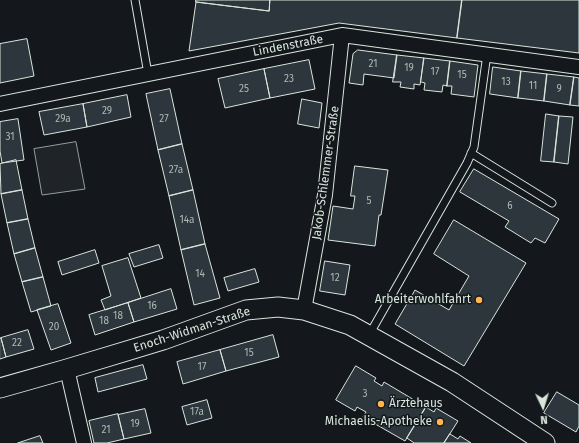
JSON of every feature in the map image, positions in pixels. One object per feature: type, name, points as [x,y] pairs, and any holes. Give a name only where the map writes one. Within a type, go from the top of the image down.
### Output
[{"type":"street","name":"Lindenstraße","points":[[0,104],[342,35],[579,67]]},
{"type":"street","name":"Jakob-Schlemmer-Straße","points":[[304,310],[325,195],[342,35]]},
{"type":"street","name":"Enoch-Widman-Straße","points":[[0,388],[163,340],[246,310],[278,307],[304,310],[350,324],[452,382],[545,443]]},
{"type":"street","points":[[67,369],[84,443]]},
{"type":"lane","points":[[135,0],[148,74]]},
{"type":"lane","points":[[369,335],[474,147],[487,54]]},
{"type":"lane","points":[[471,153],[552,204]]},
{"type":"shaded area","points":[[76,142],[85,189],[42,195],[34,149]]},
{"type":"building","points":[[196,0],[270,0],[269,11],[196,2]]},
{"type":"building","points":[[270,0],[462,0],[457,38],[339,23],[189,51],[196,2],[269,11]]},
{"type":"building","points":[[462,0],[579,0],[579,53],[457,38]]},
{"type":"building","points":[[27,39],[34,76],[0,83],[0,44]]},
{"type":"building","points":[[358,50],[397,55],[394,78],[364,74],[363,85],[349,83],[353,54]]},
{"type":"building","points":[[397,55],[424,58],[420,85],[414,84],[414,89],[400,87],[401,82],[393,82]]},
{"type":"building","points":[[424,58],[450,61],[447,86],[443,85],[442,92],[424,90],[425,83],[421,82]]},
{"type":"building","points":[[309,60],[315,89],[270,98],[264,69]]},
{"type":"building","points":[[450,61],[478,65],[474,97],[451,94],[452,86],[447,86]]},
{"type":"building","points":[[493,67],[521,71],[518,98],[490,94]]},
{"type":"building","points":[[264,69],[270,98],[225,108],[218,79]]},
{"type":"building","points":[[521,71],[547,74],[544,101],[518,98]]},
{"type":"building","points":[[547,74],[574,77],[570,105],[544,101]]},
{"type":"building","points":[[574,77],[579,78],[579,106],[570,105]]},
{"type":"building","points":[[170,89],[182,144],[158,150],[146,94]]},
{"type":"building","points":[[127,95],[131,117],[87,127],[83,104]]},
{"type":"building","points":[[302,99],[322,103],[319,128],[298,124]]},
{"type":"building","points":[[83,104],[87,127],[44,135],[39,112]]},
{"type":"building","points":[[546,114],[559,116],[554,162],[541,161]]},
{"type":"building","points":[[559,116],[573,117],[568,164],[554,162]]},
{"type":"building","points":[[18,119],[24,160],[2,163],[0,151],[0,122]]},
{"type":"building","points":[[182,144],[193,190],[169,196],[158,150]]},
{"type":"building","points":[[16,160],[22,190],[1,194],[0,164]]},
{"type":"building","points":[[355,166],[388,170],[381,215],[379,215],[375,246],[328,240],[333,206],[353,209],[355,196],[351,196]]},
{"type":"building","points":[[474,169],[559,219],[545,243],[535,238],[531,243],[505,227],[509,221],[460,192]]},
{"type":"building","points":[[22,190],[28,219],[7,223],[1,194]]},
{"type":"building","points":[[193,190],[205,244],[181,250],[169,196]]},
{"type":"building","points":[[28,219],[35,248],[14,254],[7,223]]},
{"type":"building","name":"Arbeiterwohlfahrt","points":[[454,220],[526,263],[464,366],[395,324],[415,290],[449,310],[469,276],[434,254]]},
{"type":"building","points":[[205,244],[220,298],[194,305],[181,250]]},
{"type":"building","points":[[159,245],[163,258],[134,267],[129,254]]},
{"type":"building","points":[[35,248],[43,277],[22,282],[14,254]]},
{"type":"building","points":[[95,250],[99,263],[62,275],[58,262]]},
{"type":"building","points":[[128,258],[141,298],[105,310],[101,300],[111,296],[102,266]]},
{"type":"building","points":[[325,261],[350,265],[345,295],[320,291]]},
{"type":"building","points":[[255,269],[259,282],[228,291],[224,278]]},
{"type":"building","points":[[43,277],[51,306],[31,312],[22,282]]},
{"type":"building","points":[[171,289],[177,309],[134,322],[128,303]]},
{"type":"building","points":[[128,303],[134,322],[95,335],[89,315]]},
{"type":"building","points":[[58,304],[71,343],[51,350],[37,310]]},
{"type":"building","points":[[28,330],[34,349],[6,357],[1,338]]},
{"type":"building","points":[[273,335],[279,357],[226,371],[220,350]]},
{"type":"building","points":[[0,338],[6,357],[0,359]]},
{"type":"building","points":[[220,350],[226,371],[183,384],[177,362]]},
{"type":"building","points":[[143,365],[147,379],[98,392],[95,378]]},
{"type":"building","name":"Ärztehaus","points":[[356,366],[376,378],[374,381],[382,386],[384,382],[426,407],[405,441],[363,417],[366,412],[357,407],[355,411],[336,400]]},
{"type":"building","points":[[557,392],[579,405],[579,426],[576,432],[544,413]]},
{"type":"building","points":[[207,400],[212,418],[187,425],[182,407]]},
{"type":"building","points":[[426,407],[434,412],[436,408],[458,421],[444,443],[414,443],[407,438]]},
{"type":"building","points":[[145,409],[151,433],[124,439],[118,415]]},
{"type":"building","points":[[118,414],[124,439],[107,443],[94,443],[89,421]]},
{"type":"building","points":[[450,434],[458,439],[460,436],[471,443],[444,443]]},
{"type":"building","points":[[40,436],[43,443],[18,443]]},
{"type":"place","name":"Arbeiterwohlfahrt","points":[[479,300]]},
{"type":"place","name":"Ärztehaus","points":[[381,404]]},
{"type":"place","name":"Michaelis-Apotheke","points":[[440,422]]}]
